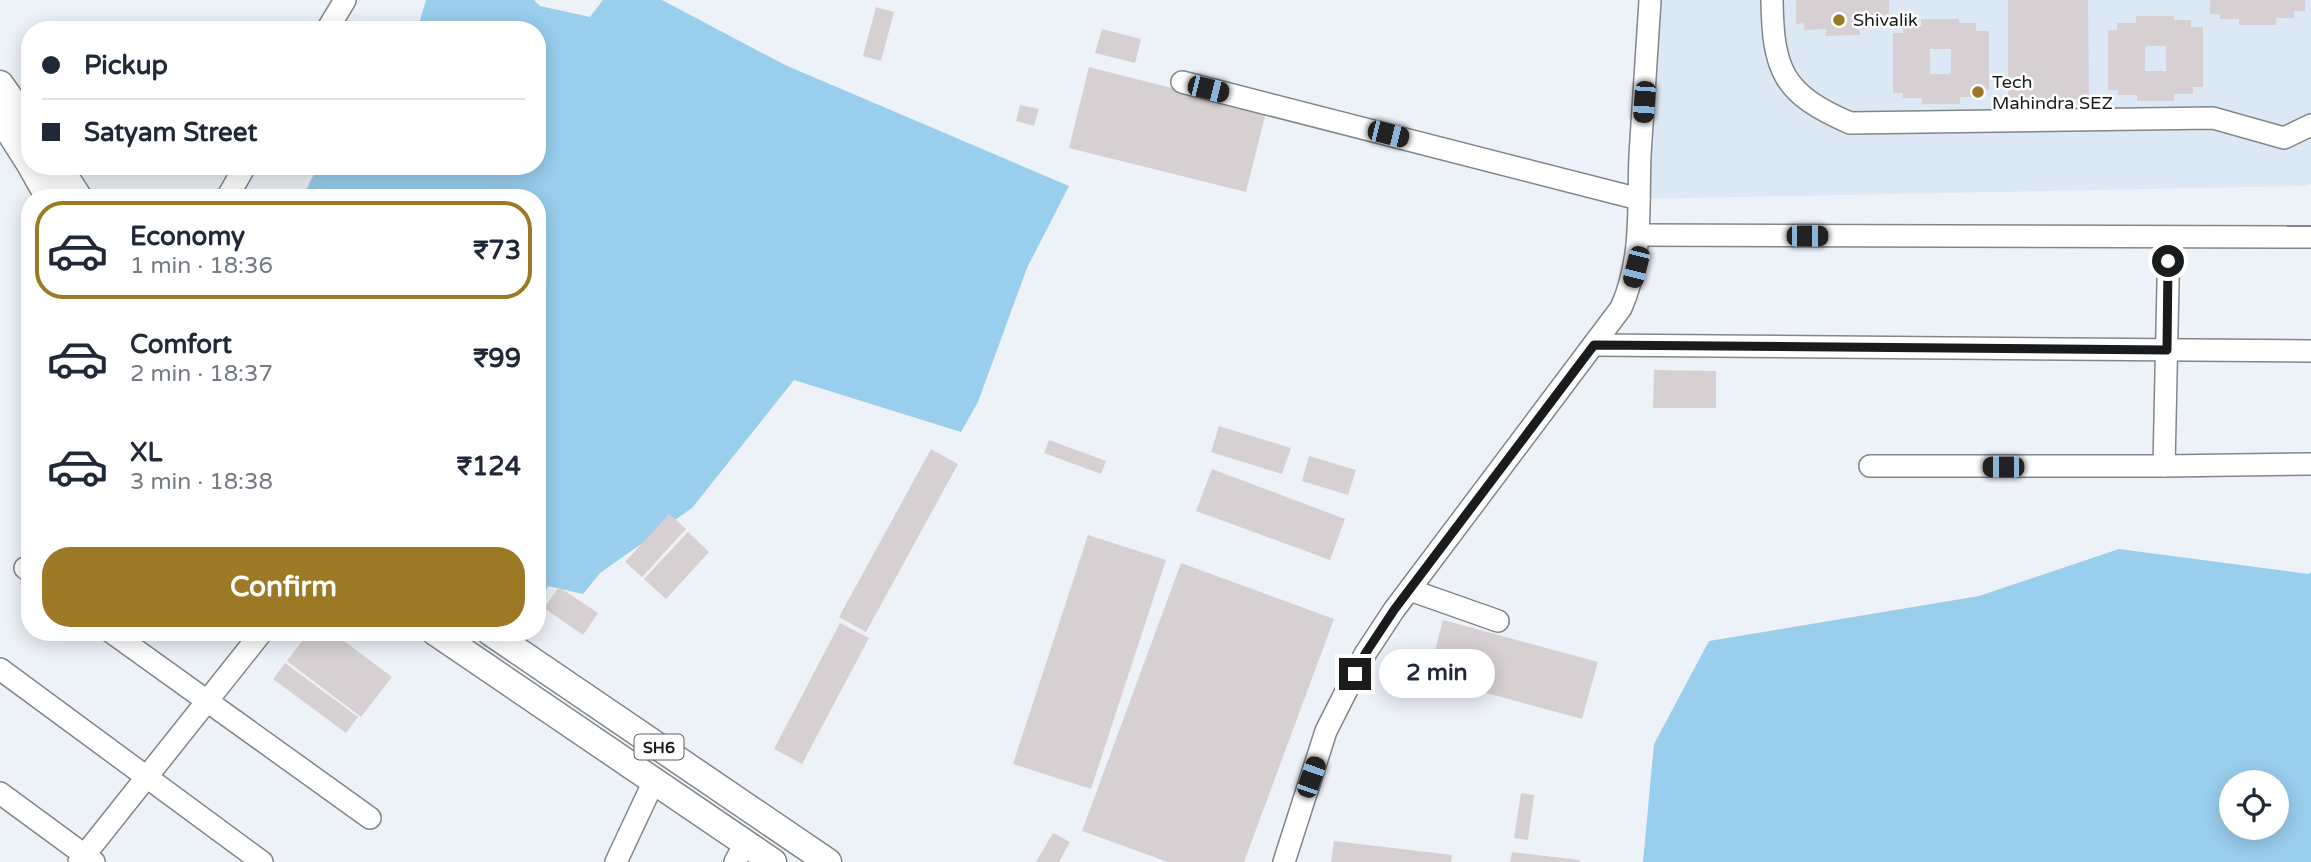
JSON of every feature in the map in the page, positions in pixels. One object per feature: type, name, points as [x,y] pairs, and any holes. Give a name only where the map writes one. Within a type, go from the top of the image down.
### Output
[{"type":"main road","points":[[0,84],[21,113]]},
{"type":"main road","points":[[0,117],[21,145]]},
{"type":"main road","points":[[49,175],[67,189]]},
{"type":"main road","name":"SH6","points":[[448,641],[654,781],[740,853],[772,862]]},
{"type":"main road","name":"SH6","points":[[503,641],[828,862]]},
{"type":"street","points":[[332,21],[345,0]]},
{"type":"street","points":[[1284,862],[1326,731],[1365,654],[1621,308],[1631,287],[1639,235],[1650,0]]},
{"type":"street","points":[[1772,0],[1773,35],[1780,68],[1798,92],[1823,111],[1850,123],[2213,118],[2284,138],[2311,125]]},
{"type":"street","points":[[1182,82],[1639,199]]},
{"type":"street","points":[[1639,235],[2311,237]]},
{"type":"street","points":[[2164,467],[2169,238]]},
{"type":"street","points":[[1594,345],[2311,351]]},
{"type":"street","points":[[1870,467],[2311,464]]},
{"type":"street","points":[[1410,590],[1498,621]]},
{"type":"street","points":[[123,641],[370,818]]},
{"type":"street","points":[[4,804],[86,860],[147,777],[255,641]]},
{"type":"street","points":[[0,669],[262,862]]},
{"type":"street","points":[[616,862],[654,781]]},
{"type":"shaded area","name":"Tech Mahindra SEZ","points":[[1652,0],[2311,0],[2311,184],[1639,199]]},
{"type":"water","points":[[426,0],[534,0],[540,6],[590,17],[603,0],[662,0],[785,65],[1069,186],[1027,268],[978,402],[961,432],[794,380],[692,508],[600,573],[583,594],[548,586],[546,591],[546,189],[306,189],[314,175],[546,175],[546,21],[420,21]]},
{"type":"water","points":[[2119,549],[2309,574],[2311,572],[2311,862],[1643,862],[1654,744],[1709,641],[1979,596]]},
{"type":"building","name":"Shivalik","points":[[1796,0],[1889,0],[1889,17],[1865,29],[1859,29],[1860,35],[1826,36],[1826,29],[1804,30],[1804,23],[1796,24]]},
{"type":"building","points":[[2008,0],[2088,0],[2089,99],[2008,99]]},
{"type":"building","points":[[2210,0],[2305,0],[2305,11],[2294,11],[2294,18],[2276,18],[2276,25],[2239,25],[2239,19],[2220,19],[2220,14],[2210,14]]},
{"type":"building","points":[[876,7],[894,12],[881,61],[863,56]]},
{"type":"building","points":[[2136,16],[2174,16],[2174,20],[2191,20],[2191,27],[2203,27],[2203,87],[2193,87],[2193,94],[2174,94],[2174,101],[2137,101],[2137,95],[2118,95],[2118,90],[2108,90],[2108,30],[2117,30],[2117,23],[2136,23]],"holes":[[[2145,46],[2166,46],[2166,71],[2145,71]]]},
{"type":"building","points":[[1921,19],[1959,19],[1959,23],[1976,23],[1976,31],[1989,31],[1989,90],[1978,90],[1978,97],[1960,97],[1960,104],[1922,104],[1922,98],[1903,98],[1903,93],[1893,93],[1893,33],[1903,33],[1903,26],[1921,26]],"holes":[[[1930,49],[1951,49],[1951,74],[1930,74]]]},
{"type":"building","points":[[1102,29],[1141,39],[1135,63],[1095,53]]},
{"type":"building","points":[[1089,67],[1266,112],[1246,192],[1069,148]]},
{"type":"building","points":[[1020,105],[1039,109],[1034,126],[1016,121]]},
{"type":"building","points":[[1654,370],[1716,371],[1716,408],[1653,408]]},
{"type":"building","points":[[1219,426],[1291,448],[1282,474],[1211,452]]},
{"type":"building","points":[[1049,440],[1106,461],[1101,474],[1044,453]]},
{"type":"building","points":[[931,449],[958,464],[866,632],[839,617]]},
{"type":"building","points":[[1309,456],[1356,470],[1348,495],[1302,481]]},
{"type":"building","points":[[1212,469],[1345,519],[1330,560],[1196,511]]},
{"type":"building","points":[[669,514],[686,529],[642,577],[625,562]]},
{"type":"building","points":[[688,532],[709,552],[666,599],[644,579]]},
{"type":"building","points":[[1088,535],[1166,560],[1091,789],[1013,764]]},
{"type":"building","points":[[1181,563],[1334,619],[1244,862],[1168,862],[1082,831]]},
{"type":"building","points":[[559,587],[598,613],[583,635],[546,609],[546,605]]},
{"type":"building","points":[[1443,620],[1598,662],[1582,719],[1428,677]]},
{"type":"building","points":[[840,623],[869,638],[802,764],[774,749]]},
{"type":"building","points":[[302,641],[344,641],[392,677],[361,717],[287,661]]},
{"type":"building","points":[[285,663],[358,717],[346,733],[273,679]]},
{"type":"building","points":[[1521,793],[1534,795],[1528,840],[1514,838]]},
{"type":"building","points":[[1053,833],[1070,842],[1059,862],[1036,862]]},
{"type":"building","points":[[1334,841],[1452,855],[1451,862],[1331,862]]},
{"type":"building","points":[[1512,852],[1580,860],[1580,862],[1510,862]]},
{"type":"place","name":"Shivalik","points":[[1839,20]]},
{"type":"place","name":"Tech Mahindra SEZ","points":[[1978,92]]},
{"type":"route","points":[[1355,674],[1394,610],[1594,345],[2167,350],[2168,261]]}]
